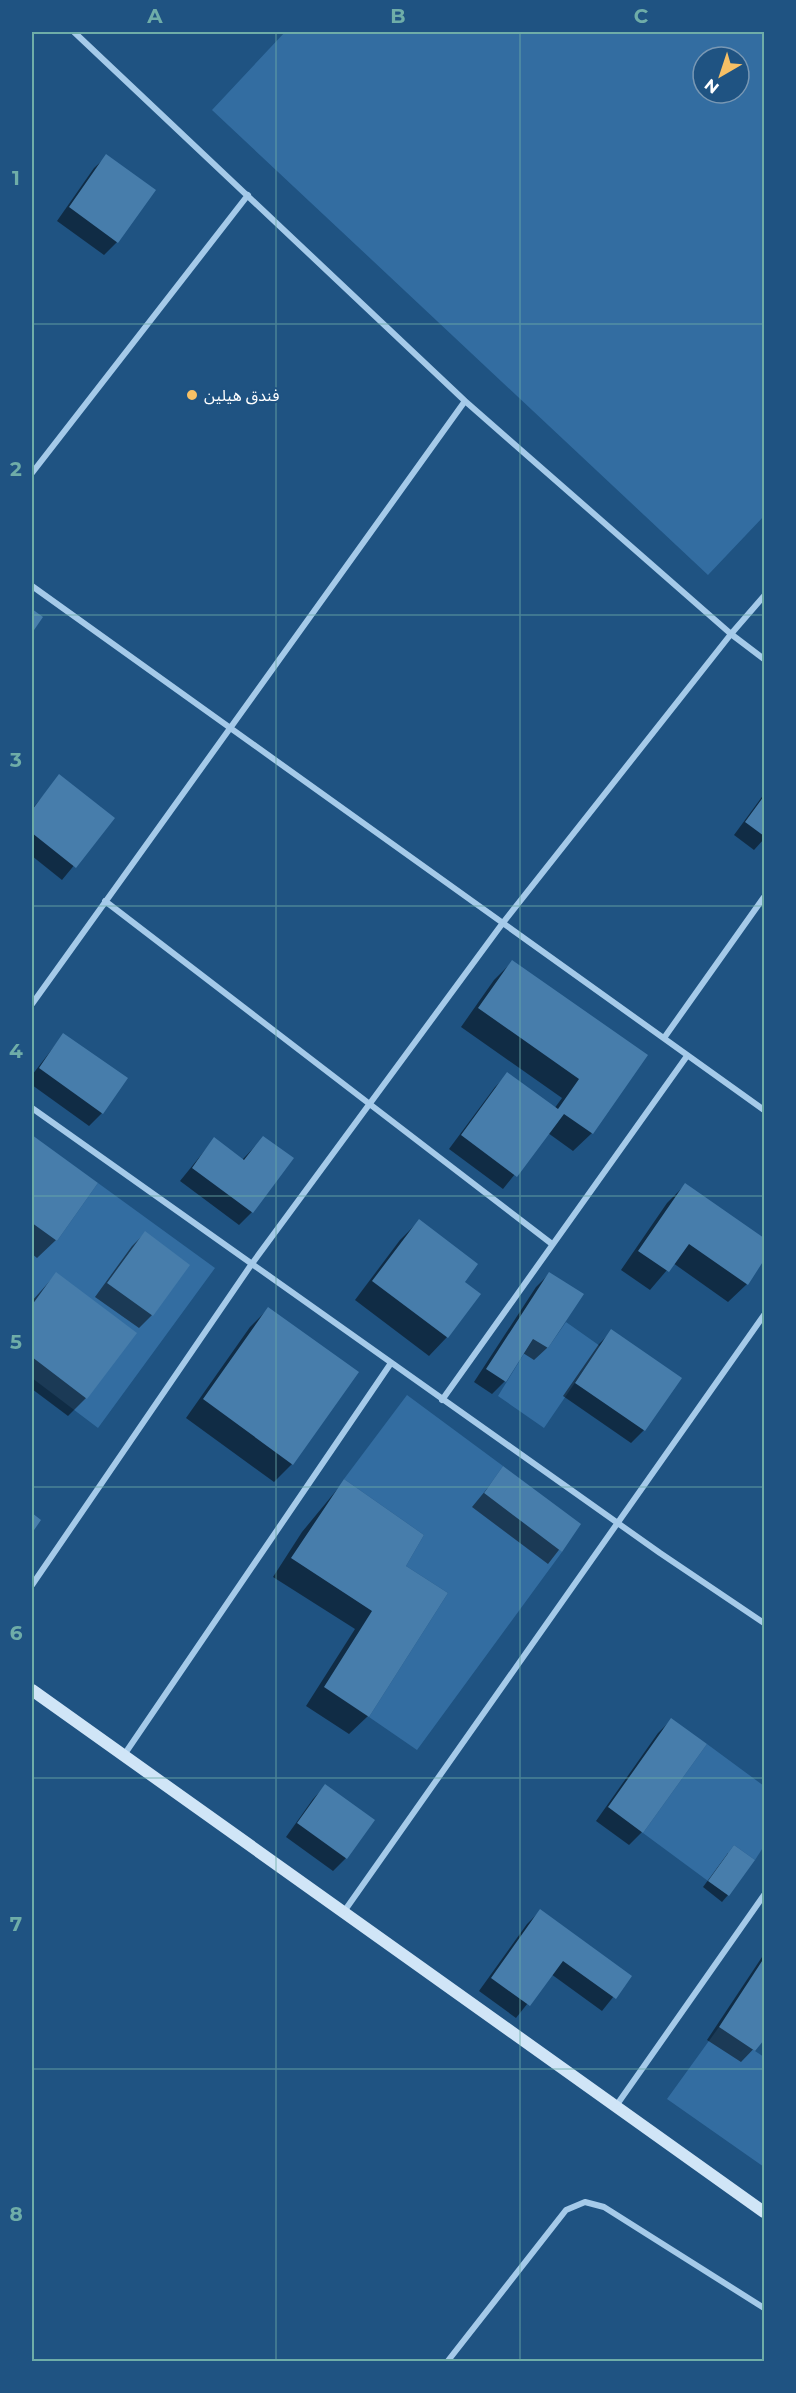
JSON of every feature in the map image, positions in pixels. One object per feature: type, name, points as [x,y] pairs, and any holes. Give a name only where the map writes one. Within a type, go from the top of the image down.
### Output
[{"type":"main road","points":[[32,1690],[765,2211]]},
{"type":"street","points":[[74,32],[465,401],[731,634],[765,659]]},
{"type":"street","points":[[32,473],[248,195]]},
{"type":"street","points":[[32,1004],[465,401]]},
{"type":"street","points":[[32,586],[765,1110]]},
{"type":"street","points":[[32,1585],[251,1265],[372,1104],[502,924],[731,634],[765,597]]},
{"type":"street","points":[[664,1038],[765,897]]},
{"type":"street","points":[[105,901],[552,1244]]},
{"type":"street","points":[[442,1400],[687,1056]]},
{"type":"street","points":[[32,1108],[442,1400],[765,1623]]},
{"type":"street","points":[[343,1913],[765,1315]]},
{"type":"street","points":[[124,1755],[391,1364]]},
{"type":"street","points":[[616,2106],[765,1895]]},
{"type":"street","points":[[447,2361],[566,2210],[585,2202],[604,2207],[765,2308]]},
{"type":"shaded area","points":[[285,32],[764,32],[764,516],[708,575],[212,110]]},
{"type":"shaded area","points":[[98,1183],[215,1268],[98,1428],[32,1378],[32,1223],[57,1241]]},
{"type":"shaded area","points":[[566,1322],[600,1346],[544,1428],[498,1396],[533,1339],[548,1348]]},
{"type":"shaded area","points":[[407,1395],[503,1466],[484,1493],[562,1552],[417,1750],[369,1717],[448,1593],[406,1566],[424,1535],[344,1479]]},
{"type":"shaded area","points":[[707,1744],[764,1786],[764,1846],[755,1860],[734,1845],[708,1881],[643,1833]]},
{"type":"shaded area","points":[[719,2027],[764,2057],[764,2167],[667,2099]]},
{"type":"building","points":[[106,154],[156,190],[118,243],[69,207]]},
{"type":"building","points":[[32,609],[43,617],[32,633]]},
{"type":"building","points":[[59,774],[115,818],[76,868],[32,833],[32,810]]},
{"type":"building","points":[[764,796],[764,836],[745,822]]},
{"type":"building","points":[[512,960],[648,1055],[593,1134],[564,1114],[517,1177],[461,1135],[507,1072],[558,1109],[579,1079],[478,1008]]},
{"type":"building","points":[[63,1033],[128,1078],[103,1114],[39,1068]]},
{"type":"building","points":[[32,1135],[98,1183],[57,1241],[32,1223]]},
{"type":"building","points":[[263,1136],[294,1158],[253,1213],[192,1168],[214,1137],[244,1160]]},
{"type":"building","points":[[685,1183],[764,1238],[764,1260],[748,1285],[689,1244],[669,1272],[638,1251]]},
{"type":"building","points":[[419,1219],[478,1264],[465,1282],[481,1294],[448,1338],[372,1281]]},
{"type":"building","points":[[145,1231],[190,1265],[153,1316],[107,1283]]},
{"type":"building","points":[[56,1272],[137,1333],[87,1399],[32,1357],[32,1305]]},
{"type":"building","points":[[549,1272],[584,1294],[548,1348],[533,1339],[506,1382],[486,1369]]},
{"type":"building","points":[[268,1307],[359,1372],[293,1465],[203,1399]]},
{"type":"building","points":[[611,1329],[682,1378],[645,1431],[575,1383]]},
{"type":"building","points":[[503,1466],[581,1524],[562,1552],[484,1493]]},
{"type":"building","points":[[344,1479],[424,1535],[406,1566],[448,1593],[369,1717],[324,1687],[372,1611],[291,1558]]},
{"type":"building","points":[[32,1513],[41,1520],[32,1533]]},
{"type":"building","points":[[671,1718],[707,1744],[643,1833],[608,1807]]},
{"type":"building","points":[[325,1784],[375,1820],[347,1859],[297,1823]]},
{"type":"building","points":[[734,1845],[755,1860],[729,1896],[708,1881]]},
{"type":"building","points":[[540,1909],[632,1976],[616,1999],[563,1961],[530,2006],[491,1978]]},
{"type":"building","points":[[764,1958],[764,2040],[755,2051],[719,2027]]},
{"type":"place","name":"فندق هيلين","points":[[192,395]]}]
